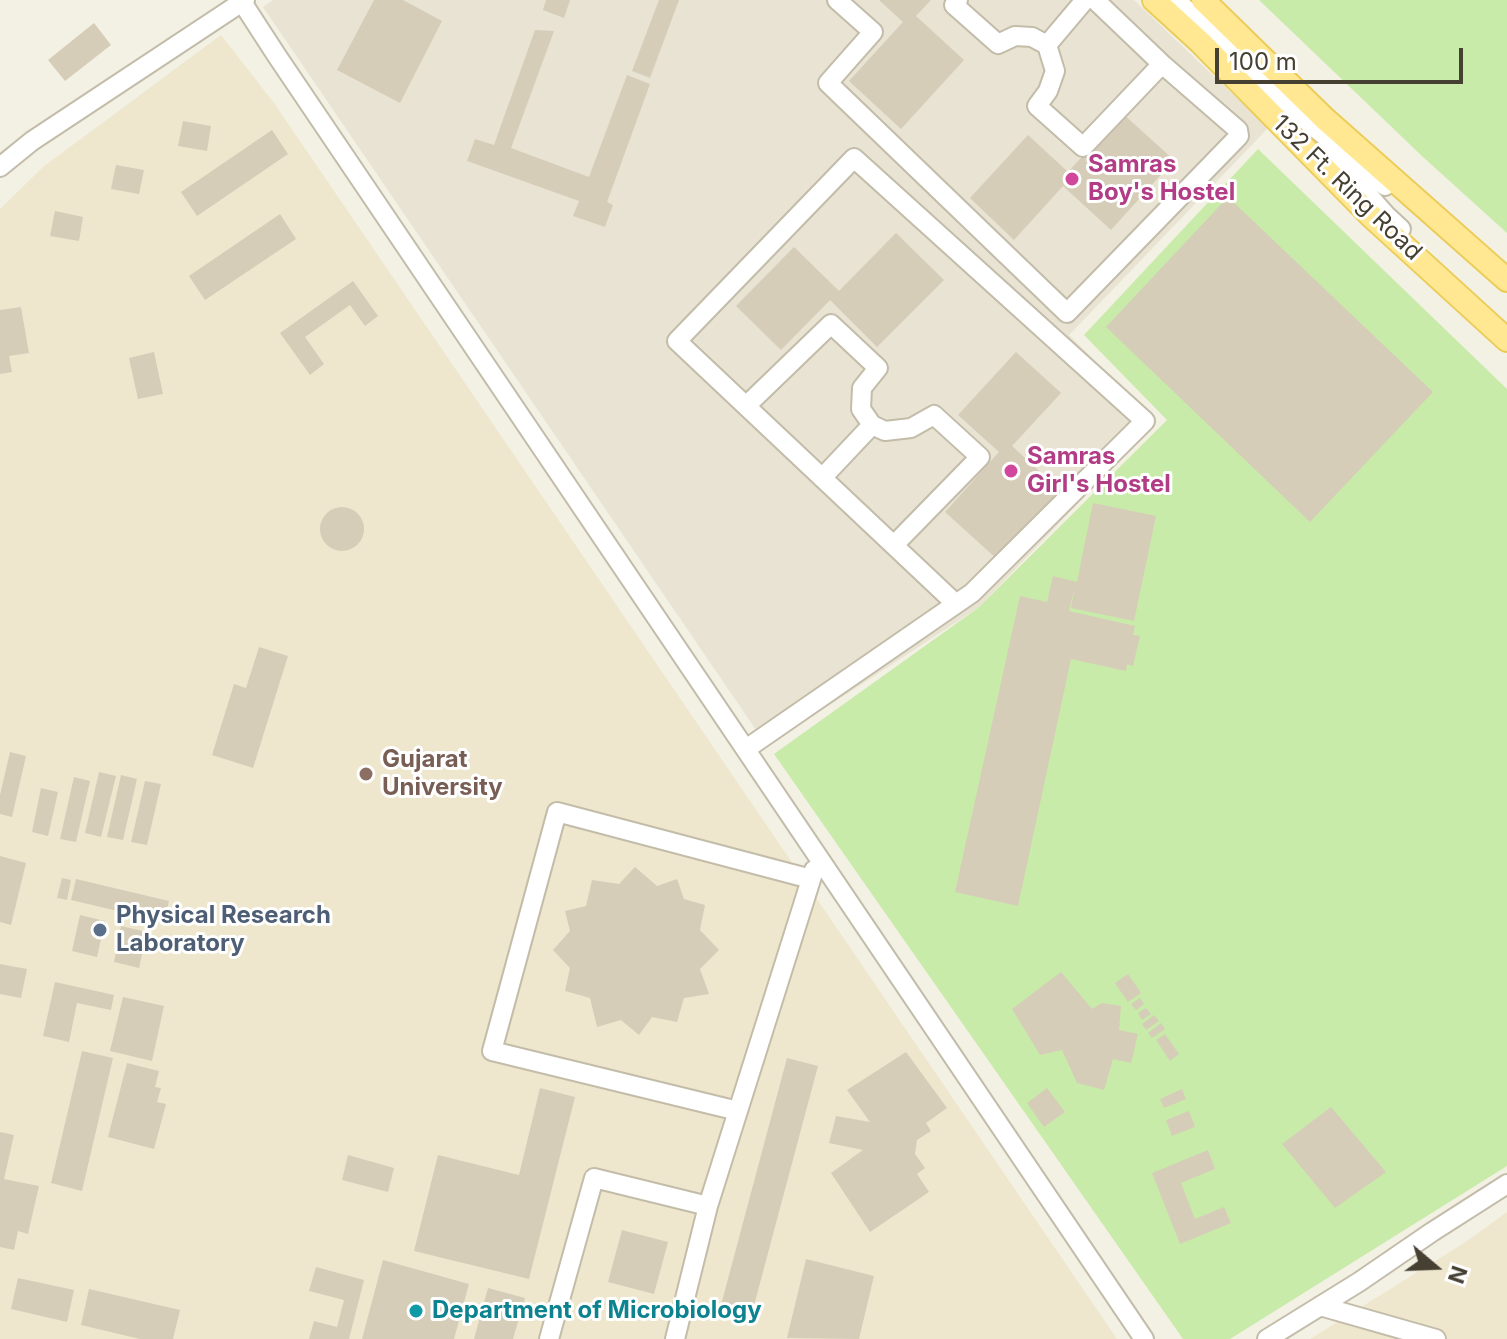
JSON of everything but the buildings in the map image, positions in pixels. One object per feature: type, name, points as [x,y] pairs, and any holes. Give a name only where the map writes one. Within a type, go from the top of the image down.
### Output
[{"type":"main road","name":"132 Ft. Ring Road","points":[[1154,0],[1200,42],[1371,216],[1507,340]]},
{"type":"main road","name":"132 Ft. Ring Road","points":[[1203,0],[1325,119],[1507,280]]},
{"type":"street","points":[[837,0],[873,32],[828,83],[1067,313],[1239,136],[1238,130],[1095,0]]},
{"type":"street","points":[[958,0],[954,5],[998,44],[1015,36],[1032,37],[1047,45],[1055,71],[1048,91],[1037,106],[1083,147],[1162,64]]},
{"type":"street","points":[[1047,45],[1085,0]]},
{"type":"street","points":[[1176,0],[1290,107],[1400,198],[1507,294]]},
{"type":"street","points":[[0,167],[32,141],[242,1],[1144,1339]]},
{"type":"street","points":[[1290,107],[1386,215],[1507,325]]},
{"type":"street","points":[[746,749],[972,593],[1145,421],[854,158],[677,341],[956,604]]},
{"type":"street","points":[[746,406],[831,324],[878,368],[862,388],[861,409],[872,425],[885,431],[911,428],[934,415],[980,457],[894,545]]},
{"type":"street","points":[[822,478],[872,425]]},
{"type":"street","points":[[738,1111],[492,1051],[557,812],[811,879]]},
{"type":"street","points":[[675,1339],[708,1206],[818,856]]},
{"type":"street","points":[[549,1339],[594,1178],[708,1206]]},
{"type":"street","points":[[1267,1339],[1507,1184]]},
{"type":"street","points":[[1320,1306],[1436,1339]]},
{"type":"shaded area","points":[[273,0],[1134,0],[1268,128],[1069,335],[1156,422],[978,608],[767,746],[263,7]]},
{"type":"shaded area","name":"Gujarat University","points":[[221,35],[274,103],[1117,1339],[0,1339],[0,209],[43,167]]},
{"type":"shaded area","points":[[1507,1212],[1507,1339],[1310,1339],[1464,1243]]},
{"type":"green space","points":[[1259,0],[1507,0],[1507,233],[1423,157]]},
{"type":"green space","points":[[1258,149],[1507,389],[1507,1166],[1230,1339],[1183,1339],[774,754],[978,608],[1167,420],[1084,335]]},
{"type":"place","name":"Samras Boy's Hostel","points":[[1072,179]]},
{"type":"place","name":"Samras Girl's Hostel","points":[[1011,471]]},
{"type":"place","name":"Gujarat University","points":[[366,774]]},
{"type":"place","name":"Physical Research Laboratory","points":[[100,930]]},
{"type":"place","name":"Department of Microbiology","points":[[416,1311]]}]
